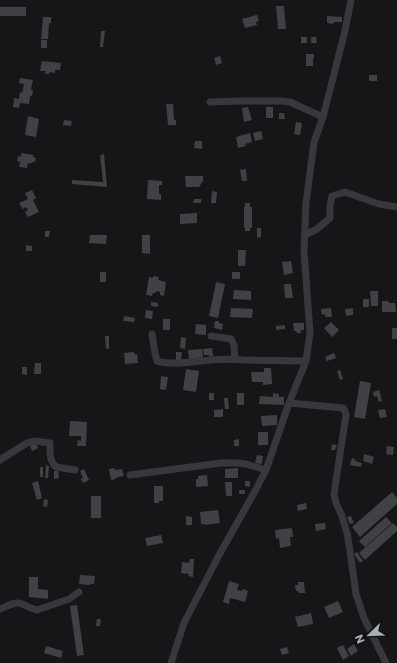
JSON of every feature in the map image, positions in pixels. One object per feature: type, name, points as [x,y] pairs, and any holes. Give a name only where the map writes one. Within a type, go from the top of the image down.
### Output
[{"type":"street","points":[[170,663],[184,623],[218,557],[266,470],[289,403],[306,361],[310,333],[304,251],[306,203],[314,142],[323,117],[345,31],[351,0]]},
{"type":"street","points":[[210,102],[290,102],[323,117]]},
{"type":"street","points":[[305,235],[317,229],[330,218],[332,196],[345,192],[373,202],[397,207]]},
{"type":"street","points":[[152,334],[157,361],[162,363],[214,359],[306,361]]},
{"type":"street","points":[[211,336],[227,337],[231,339],[234,345],[235,359]]},
{"type":"street","points":[[289,403],[343,408],[345,411],[346,415],[334,494],[347,533],[356,594],[364,618],[386,663]]},
{"type":"street","points":[[0,460],[27,443],[34,441],[50,443],[52,464],[56,467],[75,470]]},
{"type":"street","points":[[130,475],[221,463],[246,464],[266,470]]},
{"type":"street","points":[[0,609],[19,603],[37,610],[69,599],[79,592]]},
{"type":"building","points":[[276,6],[284,6],[286,29],[278,29]]},
{"type":"building","points":[[0,7],[26,7],[26,16],[0,16]]},
{"type":"building","points":[[257,15],[259,21],[256,22],[257,25],[245,28],[242,19]]},
{"type":"building","points":[[327,16],[342,17],[342,22],[334,22],[333,24],[327,23]]},
{"type":"building","points":[[43,17],[51,17],[48,39],[41,39]]},
{"type":"building","points":[[101,31],[105,31],[103,47],[100,47]]},
{"type":"building","points":[[301,37],[307,37],[307,43],[301,43]]},
{"type":"building","points":[[311,37],[316,37],[317,43],[311,43]]},
{"type":"building","points":[[41,40],[47,40],[47,48],[41,48]]},
{"type":"building","points":[[306,54],[314,54],[313,66],[306,66]]},
{"type":"building","points":[[220,56],[222,63],[216,65],[214,58]]},
{"type":"building","points":[[42,61],[61,63],[60,70],[55,70],[55,73],[49,72],[49,74],[45,74],[46,71],[40,71]]},
{"type":"building","points":[[369,75],[377,75],[377,81],[369,81]]},
{"type":"building","points":[[20,78],[33,80],[31,89],[33,90],[32,96],[30,96],[29,104],[20,103],[19,108],[13,107],[14,98],[19,99],[20,92],[22,93],[24,84],[19,83]]},
{"type":"building","points":[[166,104],[173,104],[174,120],[176,120],[176,125],[168,125]]},
{"type":"building","points":[[248,107],[252,120],[244,122],[242,108]]},
{"type":"building","points":[[266,107],[273,107],[273,118],[266,118]]},
{"type":"building","points":[[279,113],[284,113],[285,119],[279,119]]},
{"type":"building","points":[[28,116],[39,119],[36,137],[25,135]]},
{"type":"building","points":[[64,120],[72,121],[71,126],[63,125]]},
{"type":"building","points":[[296,122],[302,123],[300,135],[294,134]]},
{"type":"building","points":[[261,131],[263,139],[255,141],[253,133]]},
{"type":"building","points":[[250,133],[252,142],[245,144],[246,146],[238,148],[236,137]]},
{"type":"building","points":[[195,141],[202,141],[202,149],[194,148]]},
{"type":"building","points":[[21,153],[34,155],[33,157],[36,158],[35,162],[28,163],[27,168],[19,167],[20,162],[17,161],[18,156],[21,157]]},
{"type":"building","points":[[104,154],[107,187],[72,184],[72,180],[103,182],[100,155]]},
{"type":"building","points":[[246,169],[247,181],[242,181],[240,170]]},
{"type":"building","points":[[185,176],[203,176],[203,181],[199,187],[186,187]]},
{"type":"building","points":[[148,180],[162,181],[162,185],[159,185],[161,200],[147,199]]},
{"type":"building","points":[[32,190],[36,198],[33,200],[39,212],[28,217],[25,212],[28,210],[26,207],[23,209],[19,203],[28,199],[25,193]]},
{"type":"building","points":[[212,191],[217,192],[216,203],[211,203]]},
{"type":"building","points":[[194,199],[201,199],[201,203],[193,203]]},
{"type":"building","points":[[245,203],[250,203],[250,207],[252,207],[252,228],[250,228],[250,231],[245,231],[244,228]]},
{"type":"building","points":[[197,213],[197,223],[180,224],[180,214]]},
{"type":"building","points":[[257,228],[261,228],[261,237],[257,238]]},
{"type":"building","points":[[45,231],[50,231],[49,237],[45,237]]},
{"type":"building","points":[[90,235],[107,235],[106,244],[89,243]]},
{"type":"building","points":[[142,235],[150,235],[150,254],[142,253]]},
{"type":"building","points":[[26,245],[32,246],[32,251],[26,251]]},
{"type":"building","points":[[238,250],[246,250],[245,266],[238,266]]},
{"type":"building","points":[[291,261],[293,273],[284,275],[282,262]]},
{"type":"building","points":[[100,272],[106,272],[106,282],[100,282]]},
{"type":"building","points":[[232,272],[240,272],[240,279],[232,279]]},
{"type":"building","points":[[153,276],[159,277],[158,280],[166,282],[164,296],[160,295],[160,292],[156,291],[156,293],[153,293],[152,296],[146,295],[149,277],[153,278]]},
{"type":"building","points":[[216,282],[225,284],[218,318],[209,316]]},
{"type":"building","points":[[284,284],[291,284],[293,298],[285,298]]},
{"type":"building","points":[[234,290],[251,291],[251,300],[233,299]]},
{"type":"building","points":[[370,291],[378,291],[378,306],[371,306]]},
{"type":"building","points":[[363,299],[369,299],[369,307],[363,307]]},
{"type":"building","points":[[382,301],[395,303],[396,312],[382,312]]},
{"type":"building","points":[[151,302],[158,303],[158,307],[151,306]]},
{"type":"building","points":[[231,308],[253,309],[252,318],[230,317]]},
{"type":"building","points":[[331,308],[332,317],[325,317],[325,314],[322,315],[321,309]]},
{"type":"building","points":[[353,308],[353,315],[346,316],[345,309]]},
{"type":"building","points":[[146,310],[153,311],[152,319],[145,318]]},
{"type":"building","points":[[124,316],[135,318],[134,322],[123,321]]},
{"type":"building","points":[[163,319],[170,319],[170,330],[163,330]]},
{"type":"building","points":[[215,321],[219,321],[219,323],[223,324],[222,330],[214,328]]},
{"type":"building","points":[[331,322],[339,330],[332,337],[324,328]]},
{"type":"building","points":[[293,323],[304,323],[304,330],[301,330],[301,333],[297,333],[294,331]]},
{"type":"building","points":[[196,324],[206,325],[206,335],[195,334]]},
{"type":"building","points":[[285,325],[285,329],[276,330],[276,326]]},
{"type":"building","points":[[392,328],[397,328],[397,339],[392,339]]},
{"type":"building","points":[[105,336],[109,336],[109,349],[106,349]]},
{"type":"building","points":[[181,337],[186,338],[185,349],[180,348]]},
{"type":"building","points":[[212,348],[213,356],[209,357],[209,355],[204,355],[203,349]]},
{"type":"building","points":[[202,349],[203,357],[189,359],[188,350]]},
{"type":"building","points":[[134,352],[134,354],[137,354],[138,363],[125,364],[124,353]]},
{"type":"building","points":[[176,352],[182,352],[181,360],[176,360]]},
{"type":"building","points":[[334,353],[336,358],[327,361],[325,357]]},
{"type":"building","points":[[35,363],[41,363],[41,374],[34,374]]},
{"type":"building","points":[[22,367],[27,367],[27,375],[22,374]]},
{"type":"building","points":[[264,368],[271,368],[272,384],[263,385],[263,382],[252,382],[251,372],[264,372]]},
{"type":"building","points":[[186,369],[199,371],[196,392],[183,390]]},
{"type":"building","points":[[340,370],[343,379],[340,380],[337,371]]},
{"type":"building","points":[[161,376],[168,377],[166,390],[160,389]]},
{"type":"building","points":[[360,381],[371,383],[365,419],[354,417]]},
{"type":"building","points":[[379,390],[382,401],[379,402],[377,396],[374,397],[373,392]]},
{"type":"building","points":[[209,393],[214,393],[214,400],[209,400]]},
{"type":"building","points":[[237,393],[244,393],[244,405],[237,405]]},
{"type":"building","points":[[273,393],[279,394],[279,397],[284,397],[284,405],[259,404],[260,396],[273,397]]},
{"type":"building","points":[[224,398],[228,398],[229,409],[225,409]]},
{"type":"building","points":[[223,409],[223,417],[214,417],[214,410]]},
{"type":"building","points":[[385,409],[387,417],[380,418],[378,410]]},
{"type":"building","points":[[277,415],[277,425],[262,426],[261,416]]},
{"type":"building","points":[[70,421],[87,422],[86,446],[77,446],[78,440],[81,441],[81,436],[69,436]]},
{"type":"building","points":[[258,432],[268,432],[268,445],[258,445]]},
{"type":"building","points":[[239,439],[239,446],[234,446],[234,440]]},
{"type":"building","points":[[36,443],[38,448],[32,451],[30,446]]},
{"type":"building","points":[[332,444],[337,445],[335,450],[331,450]]},
{"type":"building","points":[[387,446],[394,447],[393,455],[386,454]]},
{"type":"building","points":[[364,454],[374,457],[372,464],[363,461]]},
{"type":"building","points":[[257,455],[263,456],[262,464],[255,463]]},
{"type":"building","points":[[352,458],[355,459],[355,461],[362,463],[361,467],[350,465]]},
{"type":"building","points":[[46,465],[49,466],[48,478],[45,478]]},
{"type":"building","points":[[40,467],[43,467],[43,477],[40,477]]},
{"type":"building","points":[[115,468],[115,470],[122,469],[124,476],[111,480],[109,469]]},
{"type":"building","points":[[238,468],[238,478],[225,478],[225,469]]},
{"type":"building","points":[[84,469],[89,480],[83,483],[81,479],[83,478],[80,471]]},
{"type":"building","points":[[54,471],[58,471],[59,478],[54,479]]},
{"type":"building","points":[[207,475],[208,486],[196,487],[196,479],[198,479],[198,476]]},
{"type":"building","points":[[38,481],[42,498],[37,500],[32,483]]},
{"type":"building","points":[[245,481],[250,481],[250,487],[245,486]]},
{"type":"building","points":[[225,482],[232,482],[232,496],[226,496]]},
{"type":"building","points":[[154,486],[163,486],[163,501],[159,501],[159,503],[154,503]]},
{"type":"building","points":[[239,490],[245,490],[245,494],[239,494]]},
{"type":"building","points":[[392,492],[397,498],[397,504],[360,537],[352,527]]},
{"type":"building","points":[[91,496],[101,496],[101,518],[91,518]]},
{"type":"building","points":[[44,499],[48,500],[47,507],[43,506]]},
{"type":"building","points":[[306,503],[307,509],[298,511],[297,505]]},
{"type":"building","points":[[218,510],[220,523],[205,525],[201,524],[200,512]]},
{"type":"building","points":[[186,516],[192,517],[192,525],[186,525]]},
{"type":"building","points":[[351,516],[354,523],[350,524],[347,517]]},
{"type":"building","points":[[386,517],[392,523],[365,547],[359,541]]},
{"type":"building","points":[[325,523],[326,529],[316,531],[315,524]]},
{"type":"building","points":[[393,523],[397,527],[397,531],[365,560],[359,553]]},
{"type":"building","points":[[292,528],[293,537],[290,537],[291,546],[280,548],[279,538],[276,539],[275,530]]},
{"type":"building","points":[[161,535],[163,543],[147,546],[145,538]]},
{"type":"building","points":[[357,552],[363,561],[360,563],[354,554]]},
{"type":"building","points":[[190,559],[194,559],[193,577],[188,576],[189,574],[181,573],[182,562],[189,563]]},
{"type":"building","points":[[80,575],[95,576],[94,584],[79,584]]},
{"type":"building","points":[[29,577],[38,577],[38,589],[48,590],[48,599],[29,597]]},
{"type":"building","points":[[229,581],[239,584],[237,590],[242,591],[243,589],[248,591],[245,602],[230,598],[229,604],[223,602]]},
{"type":"building","points":[[298,582],[304,582],[305,593],[299,593],[296,591],[295,585],[298,585]]},
{"type":"building","points":[[338,601],[343,612],[329,618],[324,607]]},
{"type":"building","points":[[77,605],[84,655],[77,656],[70,606]]},
{"type":"building","points":[[311,613],[313,624],[298,627],[295,617]]},
{"type":"building","points":[[97,619],[101,619],[100,626],[96,626]]},
{"type":"building","points":[[354,644],[358,651],[351,656],[347,649]]},
{"type":"building","points":[[343,645],[349,656],[343,660],[337,648]]},
{"type":"building","points":[[46,646],[63,651],[61,658],[44,653]]},
{"type":"building","points":[[287,647],[289,653],[282,655],[280,649]]}]
